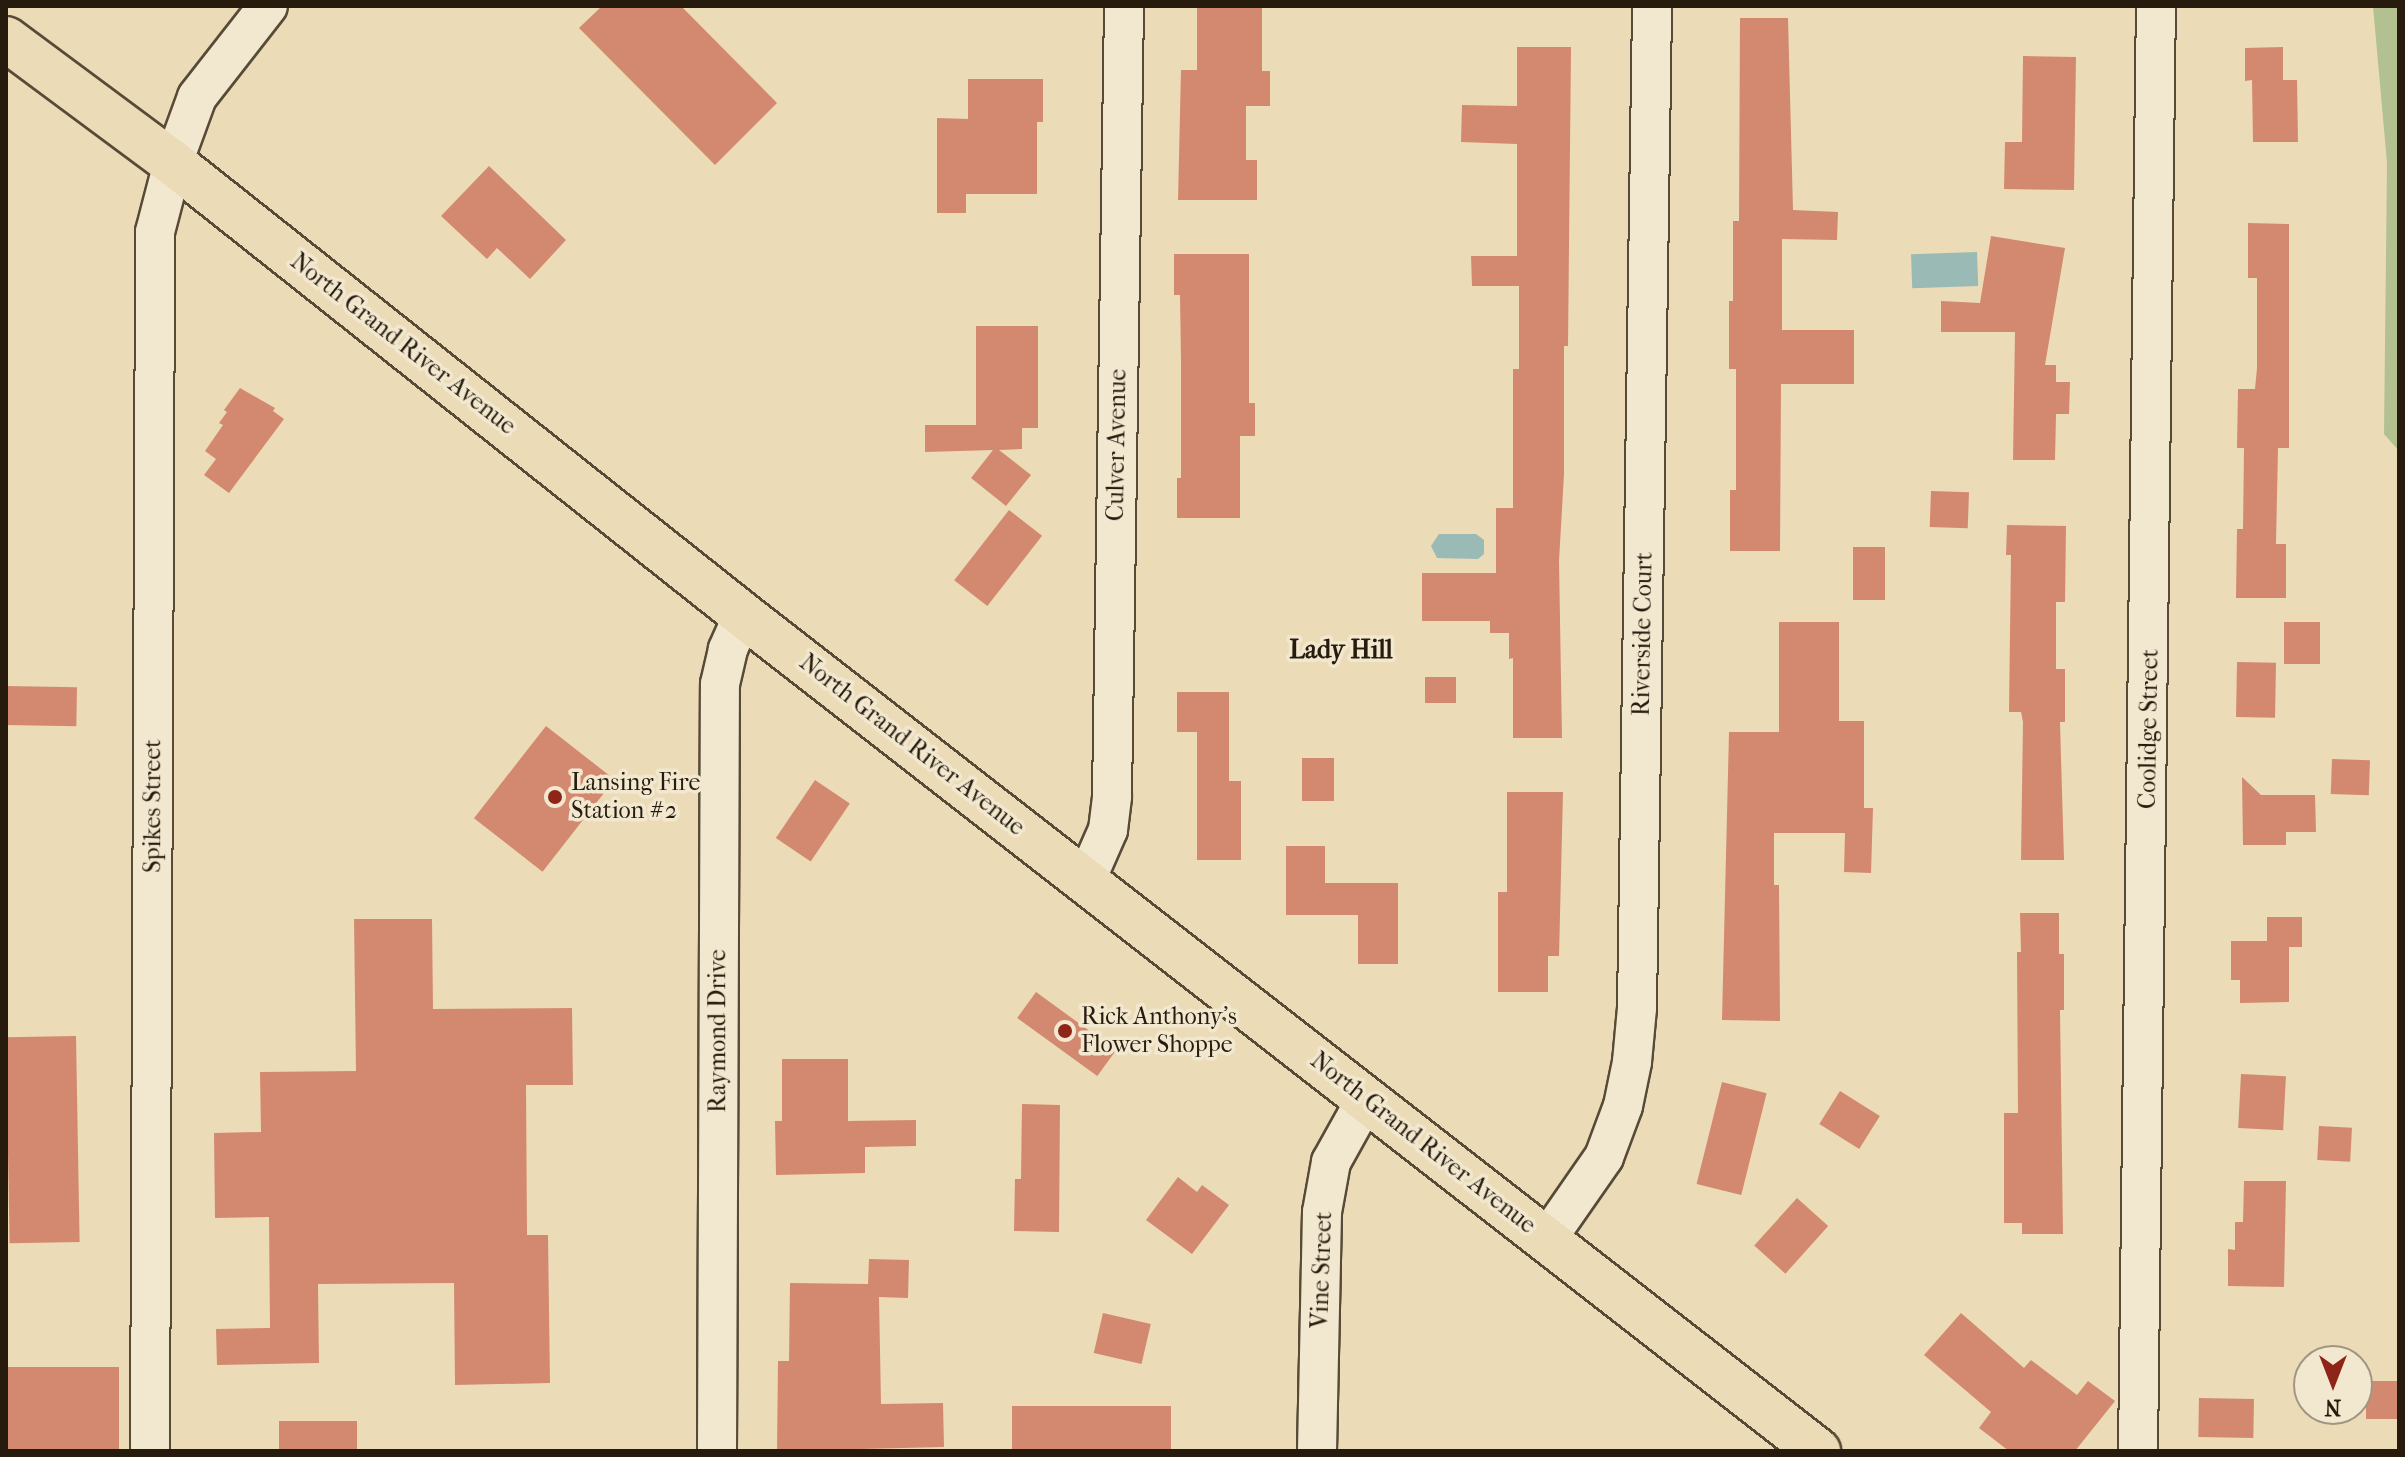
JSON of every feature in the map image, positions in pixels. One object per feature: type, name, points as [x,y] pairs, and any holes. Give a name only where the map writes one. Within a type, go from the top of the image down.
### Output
[{"type":"main road","name":"North Grand River Avenue","points":[[6,39],[173,163],[743,615],[1818,1451]]},
{"type":"street","name":"Spikes Street","points":[[150,1451],[155,232],[173,163],[197,97],[243,33],[268,6]]},
{"type":"street","name":"Culver Avenue","points":[[1086,880],[1108,830],[1112,796],[1124,6]]},
{"type":"street","name":"Riverside Court","points":[[1547,1239],[1604,1157],[1623,1106],[1635,1035],[1652,6]]},
{"type":"street","name":"Coolidge Street","points":[[2138,1451],[2156,6]]},
{"type":"street","name":"Raymond Drive","points":[[717,1451],[720,684],[728,649],[743,615]]},
{"type":"street","name":"Vine Street","points":[[1317,1451],[1322,1212],[1331,1162],[1366,1099]]},
{"type":"green space","points":[[2373,6],[2399,6],[2399,451],[2384,434],[2387,163]]},
{"type":"water","points":[[1977,252],[1978,286],[1912,288],[1911,254]]},
{"type":"water","points":[[1439,534],[1476,534],[1484,540],[1484,554],[1478,559],[1437,558],[1431,546]]},
{"type":"building","points":[[602,6],[681,6],[777,103],[715,165],[579,28]]},
{"type":"building","points":[[1197,6],[1262,6],[1262,71],[1270,71],[1270,106],[1246,106],[1246,160],[1257,160],[1257,200],[1178,200],[1181,70],[1197,70]]},
{"type":"building","points":[[1740,18],[1788,18],[1793,210],[1838,212],[1837,240],[1782,239],[1782,330],[1854,330],[1854,384],[1781,384],[1780,551],[1730,551],[1730,490],[1736,490],[1736,369],[1729,369],[1729,301],[1733,301],[1733,221],[1739,221]]},
{"type":"building","points":[[1517,47],[1571,47],[1568,346],[1564,346],[1564,474],[1559,561],[1562,738],[1513,738],[1513,658],[1509,659],[1509,633],[1490,633],[1490,621],[1422,621],[1422,573],[1496,573],[1496,508],[1513,508],[1513,369],[1519,369],[1519,286],[1472,286],[1471,256],[1517,256],[1517,144],[1461,142],[1462,105],[1517,106]]},
{"type":"building","points":[[2283,47],[2283,80],[2297,80],[2298,142],[2253,142],[2252,80],[2245,81],[2245,48]]},
{"type":"building","points":[[2023,56],[2076,57],[2074,190],[2004,189],[2005,142],[2022,142]]},
{"type":"building","points":[[968,79],[1043,79],[1043,122],[1037,122],[1037,194],[966,194],[966,213],[937,213],[937,118],[968,119]]},
{"type":"building","points":[[489,166],[566,240],[530,279],[497,248],[487,259],[441,216]]},
{"type":"building","points":[[2248,223],[2289,224],[2289,448],[2278,448],[2276,544],[2286,544],[2286,598],[2236,598],[2237,529],[2243,529],[2244,448],[2237,448],[2238,389],[2255,389],[2257,368],[2257,278],[2248,278]]},
{"type":"building","points":[[1991,236],[2065,248],[2045,365],[2056,365],[2056,382],[2070,382],[2069,414],[2056,414],[2055,460],[2013,460],[2015,332],[1941,332],[1941,301],[1980,303]]},
{"type":"building","points":[[1174,254],[1249,254],[1249,403],[1255,403],[1255,436],[1240,436],[1240,518],[1177,518],[1177,478],[1181,478],[1181,360],[1180,295],[1174,295]]},
{"type":"building","points":[[976,326],[1038,326],[1038,428],[1022,428],[1022,449],[999,450],[1031,475],[1006,506],[971,478],[993,450],[925,452],[925,425],[976,425]]},
{"type":"building","points":[[240,388],[275,408],[273,411],[284,419],[229,493],[204,475],[216,459],[205,451],[223,425],[219,423],[227,412],[224,410]]},
{"type":"building","points":[[1931,491],[1969,492],[1968,528],[1930,527]]},
{"type":"building","points":[[1009,510],[1042,536],[987,606],[954,580]]},
{"type":"building","points":[[2007,525],[2066,526],[2065,602],[2056,602],[2056,669],[2065,669],[2065,722],[2060,722],[2064,860],[2021,860],[2023,722],[2021,712],[2009,712],[2011,555],[2006,555]]},
{"type":"building","points":[[1853,547],[1885,547],[1885,600],[1853,600]]},
{"type":"building","points":[[1779,622],[1839,622],[1839,721],[1864,721],[1864,808],[1873,808],[1871,873],[1844,872],[1845,833],[1774,833],[1774,885],[1779,885],[1780,1021],[1722,1020],[1729,732],[1779,732]]},
{"type":"building","points":[[2284,622],[2320,622],[2320,664],[2284,664]]},
{"type":"building","points":[[2237,662],[2276,663],[2275,718],[2236,717]]},
{"type":"building","points":[[1425,677],[1456,677],[1456,703],[1425,703]]},
{"type":"building","points":[[6,686],[77,687],[76,726],[6,725]]},
{"type":"building","points":[[1177,692],[1229,692],[1229,781],[1241,781],[1241,860],[1197,860],[1197,732],[1177,732]]},
{"type":"building","points":[[546,726],[615,780],[543,872],[474,818]]},
{"type":"building","points":[[1302,758],[1334,758],[1334,801],[1302,801]]},
{"type":"building","points":[[2332,759],[2370,760],[2369,795],[2331,794]]},
{"type":"building","points":[[2242,777],[2261,795],[2315,795],[2316,832],[2286,832],[2286,845],[2243,845]]},
{"type":"building","points":[[815,780],[850,803],[811,862],[776,838]]},
{"type":"building","points":[[1507,792],[1563,792],[1559,956],[1548,956],[1548,992],[1498,992],[1498,892],[1507,892]]},
{"type":"building","points":[[1286,846],[1325,846],[1325,883],[1398,883],[1398,964],[1358,964],[1358,915],[1286,915]]},
{"type":"building","points":[[2020,913],[2059,913],[2059,954],[2064,954],[2064,1010],[2060,1010],[2063,1234],[2022,1234],[2022,1223],[2004,1223],[2004,1113],[2018,1113],[2017,952],[2021,952]]},
{"type":"building","points":[[2267,917],[2302,917],[2302,947],[2289,947],[2289,1002],[2240,1003],[2240,980],[2231,980],[2231,941],[2267,941]]},
{"type":"building","points":[[354,919],[432,919],[433,1009],[572,1008],[573,1085],[526,1085],[527,1235],[548,1235],[550,1383],[455,1385],[454,1283],[318,1284],[319,1363],[217,1365],[216,1329],[270,1328],[269,1217],[215,1218],[214,1133],[261,1132],[260,1072],[356,1071]]},
{"type":"building","points":[[1036,992],[1116,1050],[1097,1076],[1017,1018]]},
{"type":"building","points":[[76,1036],[80,1242],[10,1243],[6,1037]]},
{"type":"building","points":[[782,1059],[848,1059],[848,1121],[916,1120],[916,1146],[865,1147],[865,1173],[776,1175],[775,1121],[782,1121]]},
{"type":"building","points":[[2241,1074],[2286,1076],[2283,1130],[2238,1128]]},
{"type":"building","points":[[1722,1082],[1767,1093],[1741,1195],[1697,1184]]},
{"type":"building","points":[[1840,1091],[1880,1116],[1859,1149],[1819,1124]]},
{"type":"building","points":[[1022,1104],[1060,1105],[1059,1232],[1014,1231],[1015,1179],[1021,1179]]},
{"type":"building","points":[[2319,1126],[2352,1128],[2350,1162],[2317,1160]]},
{"type":"building","points":[[1178,1177],[1197,1192],[1202,1185],[1229,1205],[1192,1254],[1146,1220]]},
{"type":"building","points":[[2244,1181],[2286,1181],[2284,1287],[2228,1286],[2228,1249],[2235,1250],[2235,1222],[2243,1222]]},
{"type":"building","points":[[1797,1198],[1828,1226],[1785,1274],[1754,1246]]},
{"type":"building","points":[[869,1259],[909,1260],[908,1298],[879,1297],[881,1404],[943,1403],[944,1447],[777,1451],[778,1361],[789,1361],[790,1283],[868,1284]]},
{"type":"building","points":[[1103,1313],[1151,1324],[1142,1364],[1094,1353]]},
{"type":"building","points":[[1961,1313],[2024,1368],[2031,1360],[2077,1395],[2088,1381],[2115,1401],[2075,1451],[2009,1451],[1979,1428],[1991,1412],[1924,1355]]},
{"type":"building","points":[[6,1367],[119,1367],[119,1451],[6,1451]]},
{"type":"building","points":[[2373,1381],[2399,1381],[2399,1419],[2373,1419]]},
{"type":"building","points":[[2199,1398],[2254,1399],[2253,1438],[2198,1437]]},
{"type":"building","points":[[1012,1406],[1171,1406],[1171,1451],[1012,1451]]},
{"type":"building","points":[[279,1421],[357,1421],[357,1451],[279,1451]]},
{"type":"place","name":"Lansing Fire Station #2","points":[[555,797]]},
{"type":"place","name":"Rick Anthony's Flower Shoppe","points":[[1065,1031]]},
{"type":"district","name":"Lady Hill","points":[[1341,650]]}]
